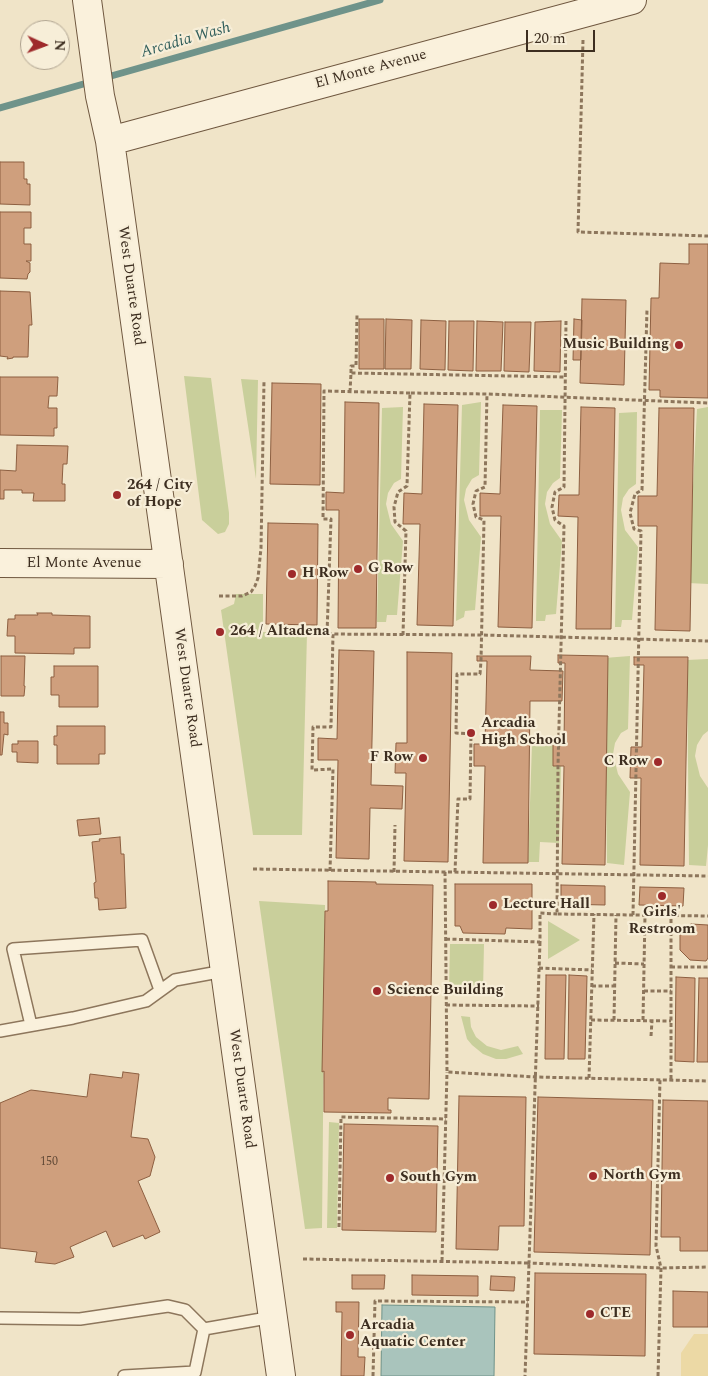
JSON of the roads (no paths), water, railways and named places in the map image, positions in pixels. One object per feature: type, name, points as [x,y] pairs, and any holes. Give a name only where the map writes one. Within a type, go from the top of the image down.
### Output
[{"type":"main road","name":"West Duarte Road","points":[[86,0],[100,96],[110,141],[281,1376]]},
{"type":"main road","name":"El Monte Avenue","points":[[110,141],[632,0]]},
{"type":"main road","name":"El Monte Avenue","points":[[0,563],[169,564]]},
{"type":"lane","points":[[31,1025],[13,949],[142,940],[160,990]]},
{"type":"lane","points":[[0,1030],[73,1018],[146,1001],[174,980],[224,971]]},
{"type":"lane","points":[[0,1318],[80,1319],[168,1306],[185,1310],[204,1329]]},
{"type":"lane","points":[[204,1329],[273,1318]]},
{"type":"lane","points":[[124,1376],[195,1372],[204,1329]]},
{"type":"water","points":[[382,1305],[495,1307],[494,1376],[381,1376]]},
{"type":"waterway","name":"Arcadia Wash","points":[[104,78],[380,0]]},
{"type":"waterway","name":"Arcadia Wash","points":[[0,108],[94,81]]},
{"type":"place","name":"Music Building","points":[[679,345]]},
{"type":"place","name":"264 / City of Hope","points":[[117,495]]},
{"type":"place","name":"G Row","points":[[358,569]]},
{"type":"place","name":"H Row","points":[[292,574]]},
{"type":"place","name":"264 / Altadena","points":[[220,632]]},
{"type":"place","name":"Arcadia High School","points":[[471,733]]},
{"type":"place","name":"F Row","points":[[423,758]]},
{"type":"place","name":"C Row","points":[[658,762]]},
{"type":"place","name":"Girls' Restroom","points":[[662,896]]},
{"type":"place","name":"Lecture Hall","points":[[493,905]]},
{"type":"place","name":"Science Building","points":[[377,991]]},
{"type":"place","name":"North Gym","points":[[593,1176]]},
{"type":"place","name":"South Gym","points":[[390,1178]]},
{"type":"place","name":"CTE","points":[[590,1314]]},
{"type":"place","name":"Arcadia Aquatic Center","points":[[350,1335]]}]
